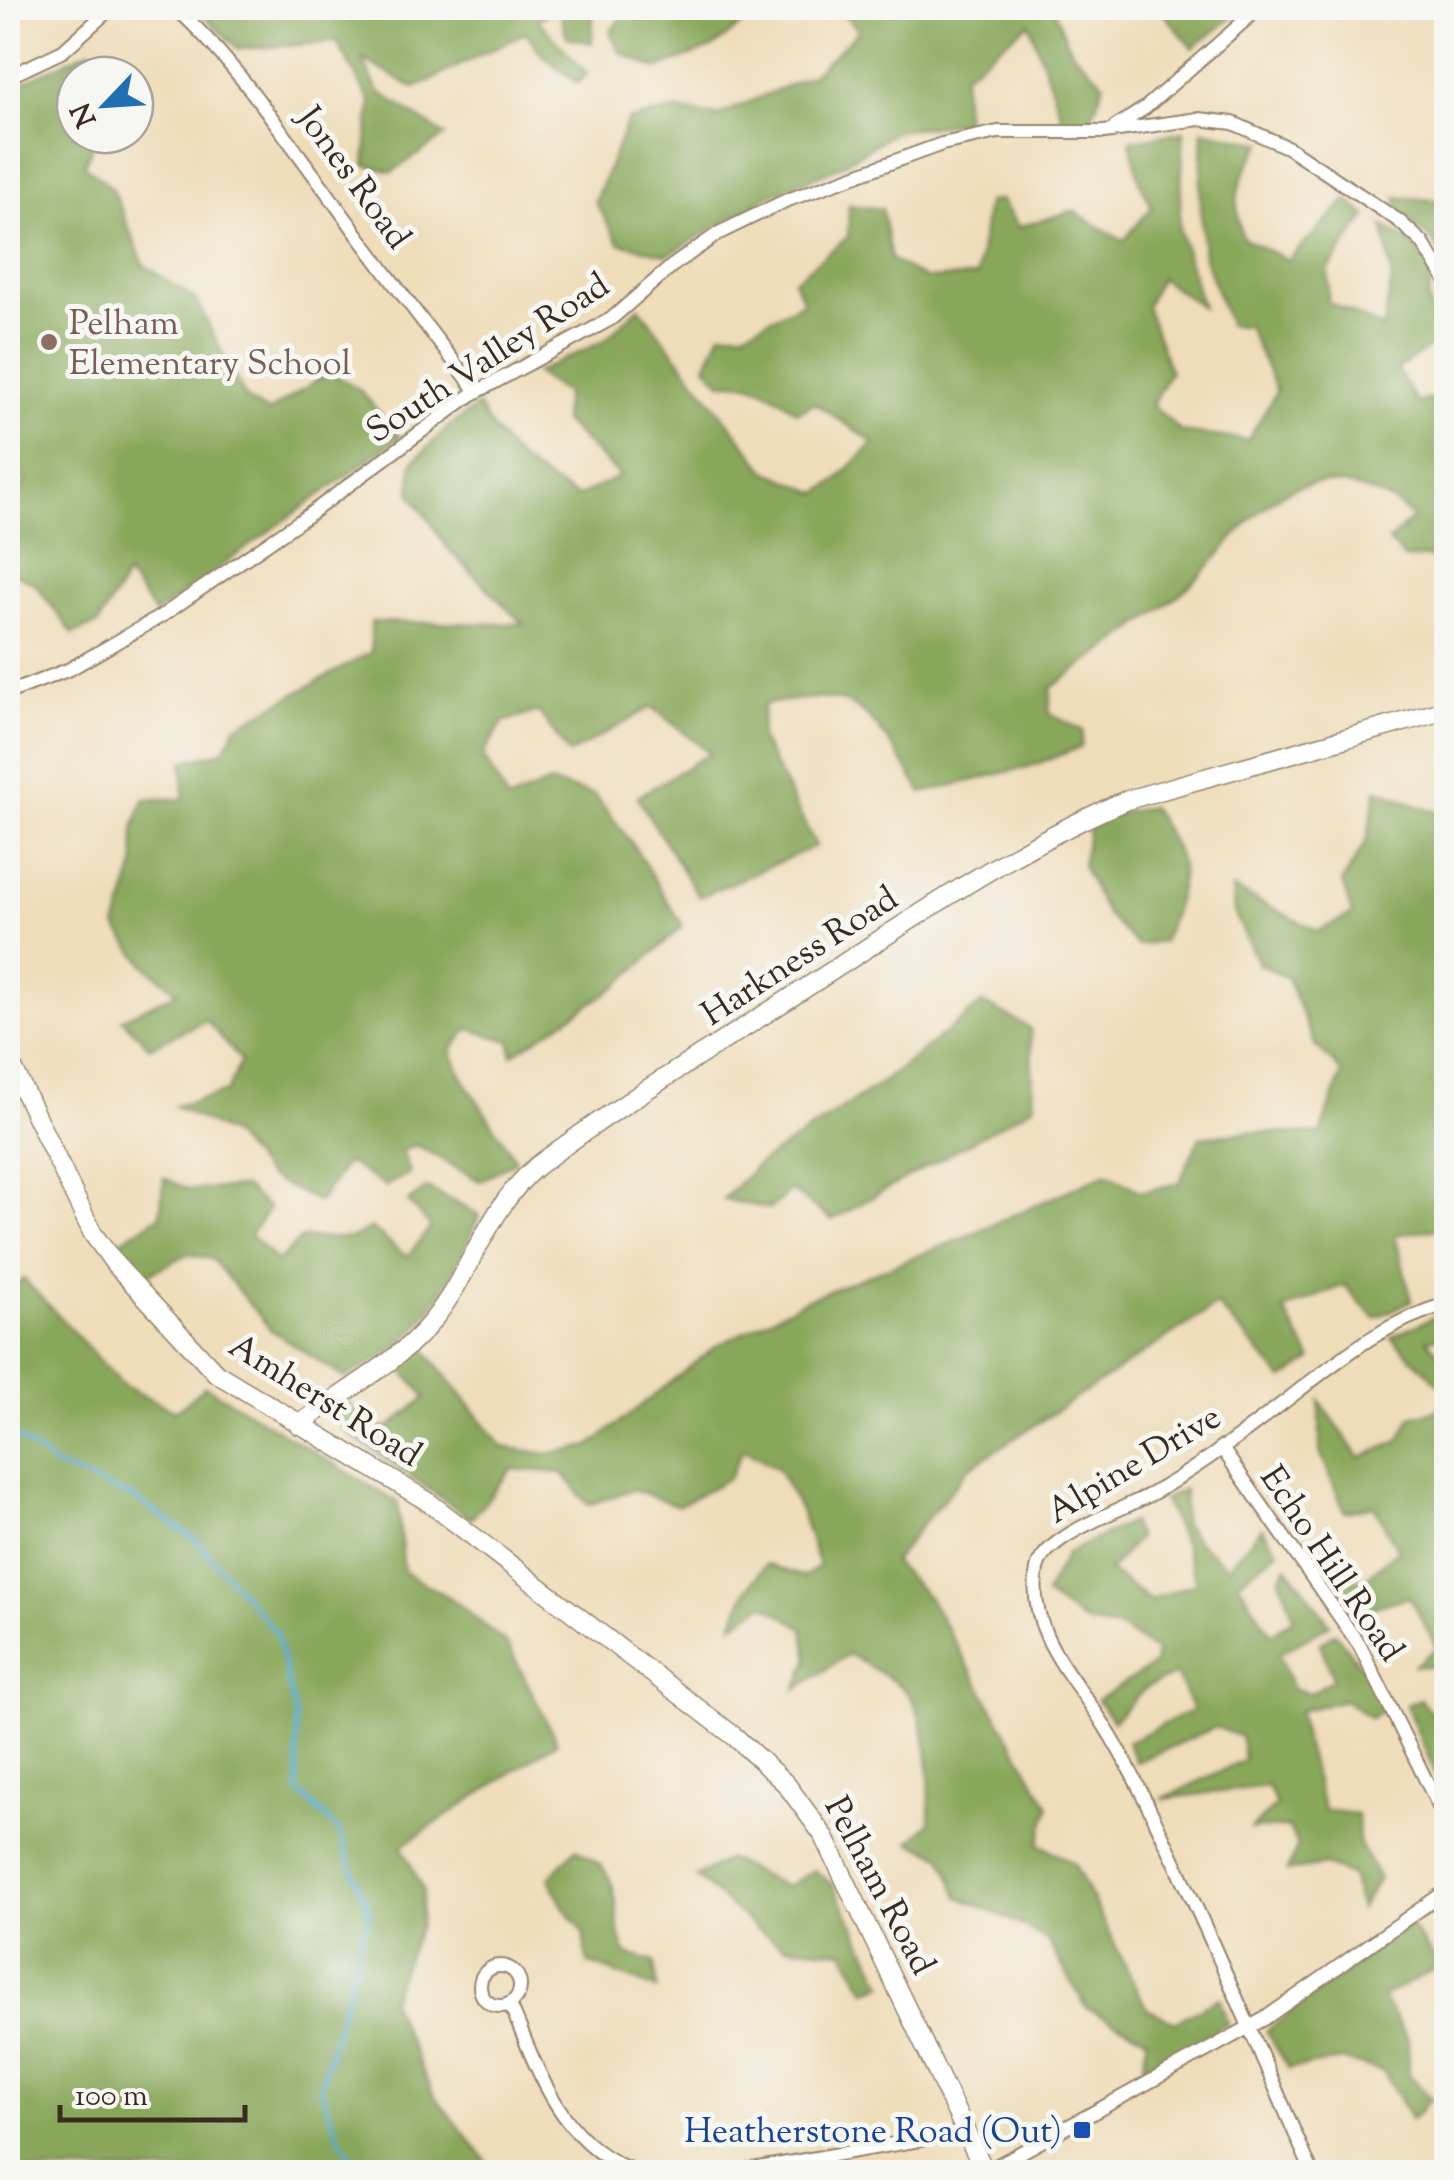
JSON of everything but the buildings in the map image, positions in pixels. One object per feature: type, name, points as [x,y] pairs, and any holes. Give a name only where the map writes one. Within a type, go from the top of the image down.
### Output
[{"type":"main road","name":"Harkness Road","points":[[298,1425],[395,1357],[428,1326],[502,1203],[529,1173],[584,1132],[891,933],[1029,848],[1127,800],[1446,710]]},
{"type":"main road","name":"Amherst Road","points":[[8,1058],[93,1234],[114,1264],[216,1374],[427,1500],[656,1676]]},
{"type":"main road","name":"Pelham Road","points":[[656,1676],[760,1757],[809,1811],[862,1909],[985,2172]]},
{"type":"street","points":[[8,77],[63,50],[110,8]]},
{"type":"street","name":"Jones Road","points":[[176,8],[251,87],[478,390]]},
{"type":"street","points":[[1104,132],[1139,114],[1258,8]]},
{"type":"street","name":"South Valley Road","points":[[8,693],[70,670],[146,626],[307,516],[478,390],[603,325],[700,244],[770,208],[878,165],[966,138],[1009,132],[1104,132],[1199,119],[1224,121],[1265,135],[1315,164],[1407,228],[1422,242],[1446,280]]},
{"type":"street","name":"Alpine Drive","points":[[1312,2172],[1206,1928],[1133,1774],[1091,1704],[1049,1645],[1036,1590],[1038,1563],[1052,1546],[1156,1492],[1303,1388],[1346,1351],[1401,1321],[1446,1304]]},
{"type":"street","name":"Echo Hill Road","points":[[1220,1447],[1360,1646],[1446,1821]]},
{"type":"street","points":[[985,2172],[1249,2028],[1446,1891]]},
{"type":"street","points":[[510,2004],[545,2085],[568,2124],[603,2156],[638,2172]]},
{"type":"street","points":[[734,2172],[966,2132]]},
{"type":"green space","points":[[195,8],[555,8],[538,20],[587,74],[578,83],[542,55],[526,32],[415,88],[362,59],[378,91],[445,136],[392,172],[365,165],[371,103],[337,42],[239,49]]},
{"type":"green space","points":[[558,8],[593,8],[592,43],[567,37]]},
{"type":"green space","points":[[629,8],[764,8],[712,48],[656,69],[620,52],[610,32]]},
{"type":"green space","points":[[838,8],[1053,8],[1071,51],[1104,83],[1089,125],[1064,124],[1029,23],[963,75],[965,122],[896,131],[837,168],[771,195],[668,255],[619,243],[595,201],[628,120],[675,110],[717,116],[812,75],[859,31]]},
{"type":"green space","points":[[1159,8],[1213,8],[1234,16],[1193,48]]},
{"type":"green space","points":[[55,67],[55,155],[89,155],[84,165],[112,188],[144,265],[195,299],[246,399],[268,412],[330,372],[360,390],[400,437],[155,614],[127,575],[98,624],[73,634],[35,584],[8,570],[8,495],[25,485],[8,442],[8,90]]},
{"type":"green space","points":[[1203,130],[1263,143],[1239,188],[1237,211],[1243,238],[1288,260],[1347,200],[1367,216],[1328,270],[1328,302],[1383,328],[1392,279],[1384,226],[1411,243],[1433,269],[1428,298],[1438,342],[1397,369],[1417,403],[1446,393],[1446,584],[1431,557],[1406,559],[1388,542],[1413,518],[1395,503],[1361,489],[1330,483],[1304,485],[1282,494],[1262,509],[1188,587],[1051,688],[1049,713],[1083,731],[1081,747],[1031,766],[922,793],[888,740],[854,706],[822,698],[764,704],[760,737],[816,846],[699,897],[637,797],[710,753],[652,707],[569,754],[538,711],[502,723],[483,755],[508,801],[550,783],[595,795],[633,845],[683,926],[616,987],[512,1055],[511,1041],[469,1029],[451,1050],[462,1077],[516,1160],[480,1181],[416,1145],[402,1151],[410,1173],[385,1186],[347,1162],[319,1202],[268,1177],[232,1135],[175,1106],[227,1092],[241,1061],[206,1020],[150,1047],[122,1019],[177,992],[144,964],[116,927],[135,866],[134,828],[144,799],[184,799],[183,762],[223,751],[237,726],[371,652],[371,622],[523,624],[449,550],[411,494],[412,463],[448,427],[478,406],[520,460],[577,497],[620,476],[563,421],[565,393],[535,373],[604,341],[639,307],[766,471],[818,493],[836,481],[874,443],[815,403],[797,412],[762,389],[743,383],[722,383],[706,366],[721,332],[744,332],[803,302],[794,280],[848,237],[849,205],[882,209],[891,260],[926,279],[977,276],[987,202],[1001,200],[1018,227],[1073,211],[1123,241],[1152,207],[1140,182],[1130,141],[1184,131],[1179,229],[1202,307],[1160,278],[1146,306],[1170,371],[1152,405],[1181,432],[1248,440],[1277,391],[1247,326],[1229,325],[1204,257],[1200,200]]},
{"type":"green space","points":[[1396,197],[1446,201],[1446,261],[1432,240],[1400,214]]},
{"type":"green space","points":[[1377,789],[1421,807],[1446,811],[1446,1227],[1395,1235],[1412,1301],[1375,1318],[1344,1285],[1284,1310],[1312,1360],[1283,1379],[1217,1305],[966,1470],[894,1563],[929,1598],[1049,1806],[1039,1844],[1074,1863],[1147,2009],[1175,2022],[1219,1998],[1228,2024],[1143,2068],[1147,2038],[1087,2008],[1047,1940],[959,1897],[942,1856],[910,1842],[930,1823],[930,1791],[925,1738],[907,1693],[848,1654],[796,1690],[809,1659],[803,1628],[764,1604],[733,1624],[746,1591],[766,1564],[804,1577],[819,1566],[801,1512],[778,1469],[743,1449],[729,1478],[678,1506],[633,1489],[588,1505],[563,1473],[512,1469],[471,1519],[354,1437],[336,1419],[346,1401],[372,1429],[390,1427],[426,1397],[398,1365],[423,1347],[503,1447],[548,1454],[590,1446],[715,1347],[808,1299],[958,1240],[1107,1173],[1141,1192],[1179,1183],[1200,1137],[1249,1132],[1321,1134],[1342,1072],[1315,1045],[1287,978],[1258,963],[1234,912],[1232,888],[1318,931],[1352,914],[1342,882],[1367,840]]},
{"type":"green space","points":[[1151,807],[1174,845],[1181,885],[1163,942],[1137,945],[1106,914],[1082,865],[1089,829],[1107,816]]},
{"type":"green space","points":[[983,1003],[1030,1028],[1034,1106],[832,1220],[791,1190],[770,1209],[723,1199],[757,1165],[884,1081]]},
{"type":"green space","points":[[164,1178],[189,1190],[244,1187],[269,1209],[250,1235],[277,1262],[302,1238],[352,1238],[371,1228],[407,1257],[431,1227],[408,1202],[427,1188],[479,1215],[448,1282],[417,1328],[391,1352],[345,1378],[271,1330],[212,1259],[188,1254],[145,1276],[115,1245],[160,1216]]},
{"type":"green space","points":[[24,1279],[124,1386],[176,1411],[205,1386],[397,1502],[404,1572],[455,1601],[508,1645],[557,1742],[402,1846],[423,1890],[420,1925],[390,2001],[433,2094],[495,2172],[8,2172],[8,1293]]},
{"type":"green space","points":[[1446,1315],[1446,1336],[1427,1340],[1446,1362],[1446,1391],[1391,1337]]},
{"type":"green space","points":[[1446,1391],[1446,1666],[1414,1666],[1437,1648],[1409,1597],[1353,1613],[1332,1583],[1366,1578],[1398,1550],[1374,1506],[1345,1512],[1320,1452],[1320,1401],[1360,1458],[1399,1441],[1411,1417],[1438,1410]]},
{"type":"green space","points":[[1184,1489],[1183,1523],[1199,1543],[1228,1567],[1262,1528],[1278,1551],[1238,1582],[1271,1634],[1294,1618],[1280,1578],[1287,1566],[1330,1624],[1279,1654],[1293,1689],[1312,1693],[1333,1678],[1320,1643],[1335,1633],[1370,1678],[1385,1709],[1370,1718],[1345,1700],[1299,1711],[1324,1810],[1357,1814],[1358,1841],[1379,1879],[1360,1909],[1351,1875],[1325,1865],[1287,1871],[1298,1845],[1288,1827],[1251,1829],[1276,1805],[1267,1786],[1162,1799],[1244,1760],[1241,1737],[1216,1727],[1136,1762],[1127,1742],[1193,1710],[1176,1674],[1145,1688],[1113,1721],[1097,1700],[1154,1665],[1156,1651],[1119,1628],[1086,1623],[1045,1595],[1067,1553],[1131,1522],[1138,1538],[1109,1571],[1150,1600],[1196,1583],[1185,1546],[1163,1499]]},
{"type":"green space","points":[[1420,1699],[1441,1725],[1446,1723],[1446,1799],[1406,1705]]},
{"type":"green space","points":[[576,1849],[600,1865],[609,1878],[626,1954],[654,1962],[657,1989],[588,1963],[583,1931],[563,1906],[549,1878]]},
{"type":"green space","points":[[728,1859],[786,1887],[814,1870],[833,1885],[884,1984],[866,1991],[844,1951],[784,1946],[754,1927],[696,1877]]},
{"type":"green space","points":[[1409,1924],[1440,1966],[1382,1997],[1408,2039],[1409,2074],[1431,2099],[1411,2120],[1384,2072],[1342,2060],[1289,2069],[1266,2031]]},
{"type":"waterway","points":[[8,1430],[56,1466],[136,1499],[196,1540],[276,1632],[296,1716],[298,1791],[338,1830],[369,1912],[320,2088],[339,2137],[361,2172]]},
{"type":"place","name":"Pelham Elementary School","points":[[49,342]]},
{"type":"place","name":"Heatherstone Road (Out)","points":[[1082,2130]]}]
